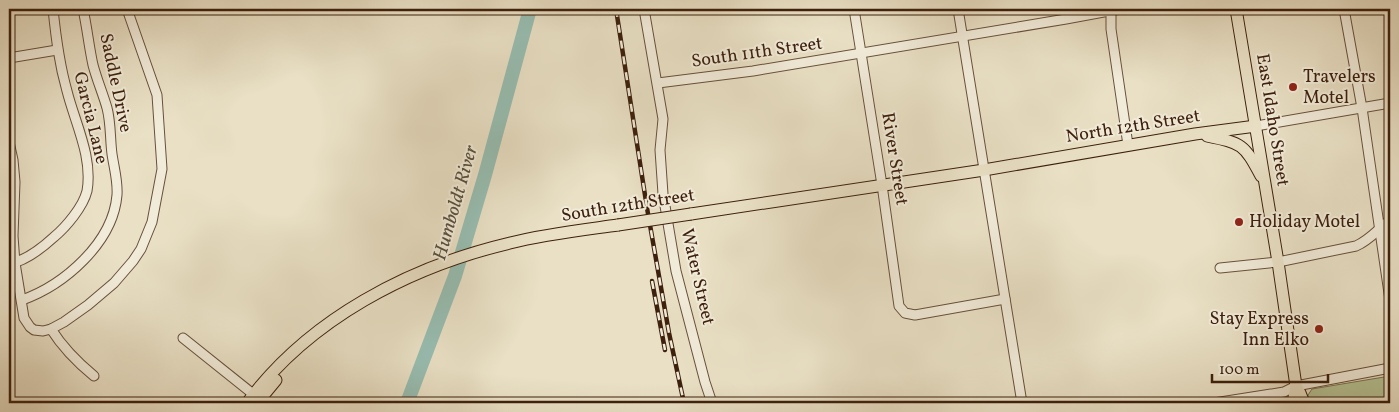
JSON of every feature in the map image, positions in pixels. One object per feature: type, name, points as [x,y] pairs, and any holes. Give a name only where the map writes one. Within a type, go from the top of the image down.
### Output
[{"type":"main road","name":"East Idaho Street","points":[[1236,9],[1278,262],[1296,386],[1293,403]]},
{"type":"main road","name":"North 12th Street","points":[[882,185],[1256,126]]},
{"type":"main road","points":[[1196,134],[1230,141],[1242,147],[1250,156],[1265,184]]},
{"type":"main road","name":"South 12th Street","points":[[254,400],[288,357],[307,341],[359,303],[402,280],[436,266],[511,242],[882,185]]},
{"type":"main road","name":"East Idaho Street","points":[[1296,386],[1304,403]]},
{"type":"street","name":"Garcia Lane","points":[[12,263],[44,246],[64,228],[86,193],[88,176],[86,156],[57,50],[53,9]]},
{"type":"street","name":"Saddle Drive","points":[[22,300],[37,294],[79,264],[98,242],[114,212],[117,195],[116,178],[107,110],[93,63],[83,9]]},
{"type":"street","points":[[9,142],[15,182],[12,263],[22,300],[24,318],[34,330],[43,331],[51,329],[88,305],[124,273],[144,242],[156,208],[162,169],[157,95],[127,9]]},
{"type":"street","name":"Water Street","points":[[644,9],[663,119],[660,150],[663,194],[676,271],[712,403]]},
{"type":"street","name":"River Street","points":[[854,9],[899,306],[905,312],[915,315],[1005,299]]},
{"type":"street","points":[[958,9],[1022,403]]},
{"type":"street","points":[[1064,9],[1066,19]]},
{"type":"street","points":[[1114,9],[1111,29],[1128,145]]},
{"type":"street","name":"South 11th Street","points":[[658,83],[753,71],[1066,19],[1114,9]]},
{"type":"street","points":[[1344,9],[1362,108],[1390,300]]},
{"type":"street","points":[[9,58],[57,50]]},
{"type":"street","name":"North 12th Street","points":[[1256,126],[1390,104]]},
{"type":"street","points":[[1220,268],[1278,262],[1356,246],[1365,242],[1390,220]]},
{"type":"street","points":[[51,329],[74,359],[94,376]]},
{"type":"street","points":[[183,338],[254,400]]},
{"type":"street","points":[[1214,403],[1284,392],[1296,386],[1390,368]]},
{"type":"green space","points":[[1390,376],[1390,403],[1309,403],[1308,395],[1312,389]]},
{"type":"waterway","name":"Humboldt River","points":[[407,403],[455,276],[485,175],[530,9]]},
{"type":"railway","points":[[616,9],[647,208],[669,333],[684,403]]},
{"type":"railway","points":[[652,281],[665,350]]},
{"type":"place","name":"Travelers Motel","points":[[1293,87]]},
{"type":"place","name":"Holiday Motel","points":[[1239,222]]},
{"type":"place","name":"Stay Express Inn Elko","points":[[1319,329]]}]
